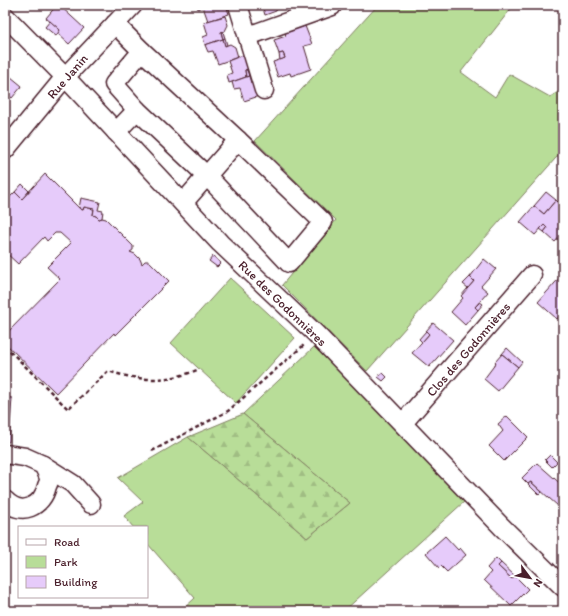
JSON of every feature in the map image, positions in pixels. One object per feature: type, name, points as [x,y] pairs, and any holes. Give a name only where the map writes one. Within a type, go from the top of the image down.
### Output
[{"type":"street","name":"Rue Janin","points":[[5,150],[65,77],[133,5]]},
{"type":"street","points":[[238,5],[264,90]]},
{"type":"street","points":[[248,36],[332,6]]},
{"type":"street","name":"Rue des Godonnières","points":[[5,16],[65,77],[220,243],[316,334],[502,527],[563,587]]},
{"type":"street","points":[[115,24],[323,222],[289,263],[207,176],[138,110],[114,84],[142,51]]},
{"type":"street","points":[[116,132],[138,110]]},
{"type":"street","points":[[183,203],[238,140]]},
{"type":"street","name":"Clos des Godonnières","points":[[403,423],[532,275]]},
{"type":"street","points":[[5,454],[25,457],[43,465],[73,484],[91,504]]},
{"type":"street","points":[[5,500],[10,506],[22,509],[36,506],[45,494],[49,480],[43,465]]},
{"type":"path","points":[[152,451],[228,411],[316,334]]},
{"type":"path","points":[[5,346],[68,409],[108,371],[127,377],[153,380],[190,373],[199,369]]},
{"type":"green space","points":[[378,5],[514,5],[461,72],[495,97],[509,74],[550,97],[563,89],[563,150],[367,371],[282,285],[336,220],[255,141]]},
{"type":"green space","points":[[230,278],[295,338],[236,403],[171,343]]},
{"type":"green space","points":[[314,347],[367,395],[465,501],[344,611],[181,611],[195,598],[148,544],[148,526],[132,526],[124,516],[143,502],[118,478],[188,437],[307,538],[350,503],[243,414]]},
{"type":"green space","points":[[243,414],[350,503],[307,538],[188,437]]},
{"type":"building","points":[[57,5],[59,5],[84,28],[69,44],[57,33],[60,30],[46,18]]},
{"type":"building","points":[[197,5],[226,5],[229,14],[208,21],[203,7],[198,9]]},
{"type":"building","points":[[262,5],[278,6],[276,11],[265,15]]},
{"type":"building","points":[[225,16],[228,25],[225,31],[221,32],[223,39],[205,45],[203,37],[208,35],[204,22]]},
{"type":"building","points":[[50,21],[60,30],[56,36],[45,27]]},
{"type":"building","points":[[305,26],[312,44],[304,46],[311,69],[291,76],[290,73],[278,77],[273,62],[285,58],[283,53],[279,54],[274,40],[286,36],[285,33]]},
{"type":"building","points":[[221,32],[223,32],[225,38],[223,39]]},
{"type":"building","points":[[225,38],[227,45],[225,46],[223,39]]},
{"type":"building","points":[[223,39],[225,46],[230,44],[235,47],[238,57],[218,64],[213,51],[208,52],[205,45]]},
{"type":"building","points":[[248,53],[249,69],[245,70],[246,77],[229,83],[227,75],[232,73],[228,61]]},
{"type":"building","points":[[283,53],[285,58],[280,60],[279,54]]},
{"type":"building","points":[[245,70],[247,70],[249,76],[246,77]]},
{"type":"building","points":[[5,72],[22,86],[12,98],[6,93],[5,95]]},
{"type":"building","points":[[249,76],[251,83],[256,81],[265,94],[244,101],[240,88],[234,89],[232,82]]},
{"type":"building","points":[[45,174],[79,208],[83,210],[84,207],[94,209],[93,215],[99,219],[106,219],[133,246],[133,250],[130,252],[135,254],[140,259],[142,264],[145,261],[149,261],[169,281],[115,335],[114,333],[56,393],[5,343],[5,335],[60,279],[47,267],[71,243],[60,233],[55,233],[47,241],[44,237],[18,264],[5,252],[5,202],[15,192],[22,199]]},
{"type":"building","points":[[22,184],[29,191],[22,199],[15,192]]},
{"type":"building","points":[[546,192],[556,200],[544,214],[534,206]]},
{"type":"building","points":[[81,198],[100,202],[98,210],[103,211],[102,218],[99,219],[93,215],[94,209],[84,207],[83,210],[79,208]]},
{"type":"building","points":[[556,200],[563,207],[563,233],[555,242],[544,232],[547,228],[544,225],[535,235],[520,222],[534,206],[544,214]]},
{"type":"building","points":[[544,225],[547,228],[544,232],[540,229]]},
{"type":"building","points":[[213,256],[221,263],[217,267],[209,261]]},
{"type":"building","points":[[484,259],[496,269],[481,286],[488,292],[475,307],[478,310],[465,325],[451,312],[463,298],[461,296],[474,281],[470,277]]},
{"type":"building","points":[[563,274],[563,312],[557,319],[538,302]]},
{"type":"building","points":[[470,277],[474,281],[468,288],[463,284]]},
{"type":"building","points":[[480,302],[483,304],[478,310],[475,307]]},
{"type":"building","points":[[433,323],[453,340],[429,367],[412,353],[429,334],[426,331]]},
{"type":"building","points":[[426,331],[429,334],[422,342],[419,339]]},
{"type":"building","points":[[507,348],[522,362],[518,367],[502,354]]},
{"type":"building","points":[[502,354],[518,367],[498,391],[484,379]]},
{"type":"building","points":[[382,372],[387,377],[383,381],[378,377]]},
{"type":"building","points":[[5,397],[12,398],[9,442],[5,442]]},
{"type":"building","points":[[507,416],[528,437],[504,461],[489,446],[503,431],[498,424]]},
{"type":"building","points":[[550,455],[557,462],[552,467],[545,460]]},
{"type":"building","points":[[537,463],[563,486],[563,500],[558,506],[531,482],[528,484],[522,478]]},
{"type":"building","points":[[531,482],[542,492],[539,495],[528,484]]},
{"type":"building","points":[[445,536],[458,550],[460,548],[466,555],[447,572],[441,566],[439,568],[426,553]]},
{"type":"building","points":[[496,558],[501,563],[498,566],[512,579],[515,576],[528,589],[511,606],[484,580],[491,572],[487,568]]},
{"type":"building","points":[[501,563],[515,576],[512,579],[498,566]]}]
